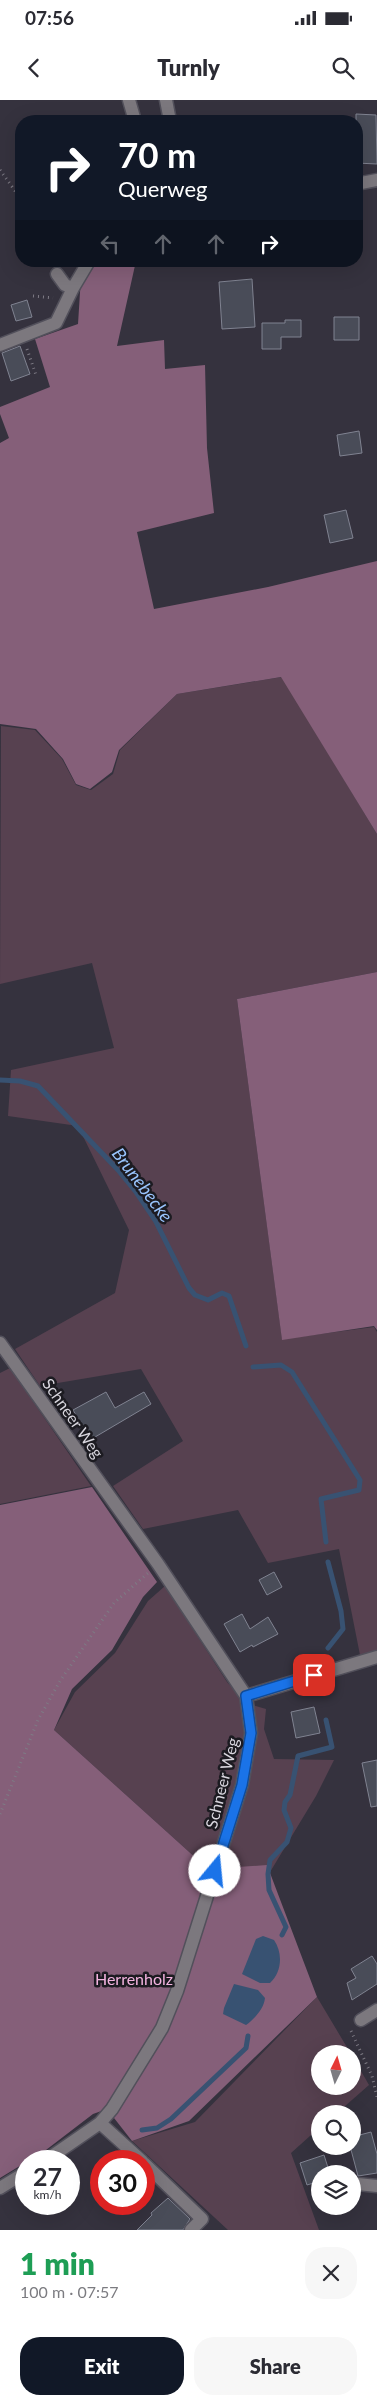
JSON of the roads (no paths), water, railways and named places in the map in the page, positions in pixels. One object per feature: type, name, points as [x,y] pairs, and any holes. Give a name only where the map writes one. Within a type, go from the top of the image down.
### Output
[{"type":"street","points":[[129,100],[133,115]]},
{"type":"street","points":[[166,100],[169,115]]},
{"type":"street","points":[[363,183],[377,180]]},
{"type":"street","points":[[0,345],[56,323],[85,267]]},
{"type":"street","points":[[57,274],[65,285],[73,288]]},
{"type":"street","name":"Schneer Weg","points":[[0,1343],[158,1564],[246,1696],[251,1733],[242,1785],[178,1991],[162,2028],[112,2109],[100,2123],[61,2150]]},
{"type":"street","points":[[246,1696],[377,1657]]},
{"type":"street","points":[[361,2020],[377,2010]]},
{"type":"street","points":[[100,2123],[130,2150]]},
{"type":"street","points":[[155,2174],[202,2219],[191,2230]]},
{"type":"street","points":[[0,2188],[15,2179]]},
{"type":"street","points":[[361,2184],[377,2186]]},
{"type":"water","points":[[263,1936],[274,1940],[280,1956],[279,1968],[270,1983],[260,1983],[242,1974],[256,1939]]},
{"type":"water","points":[[234,1984],[258,1990],[265,1998],[261,2010],[246,2025],[223,2014]]},
{"type":"waterway","name":"Brunebecke","points":[[0,1080],[20,1081],[38,1086],[118,1170],[155,1220],[189,1288],[195,1295],[208,1300],[222,1293],[229,1296],[246,1346]]},
{"type":"waterway","name":"Brunebecke","points":[[253,1367],[281,1365],[292,1372],[360,1480],[359,1490],[321,1499],[326,1542]]},
{"type":"waterway","points":[[328,1562],[341,1611],[343,1629],[328,1648]]},
{"type":"waterway","points":[[282,1935],[286,1927],[269,1890],[268,1874],[270,1860],[287,1842],[291,1828],[284,1810],[285,1802],[290,1795],[298,1756],[332,1747],[326,1720]]},
{"type":"waterway","points":[[142,2130],[157,2128],[171,2119],[246,2048],[248,2036]]},
{"type":"park label","name":"Herrenholz","points":[[134,1979]]}]
